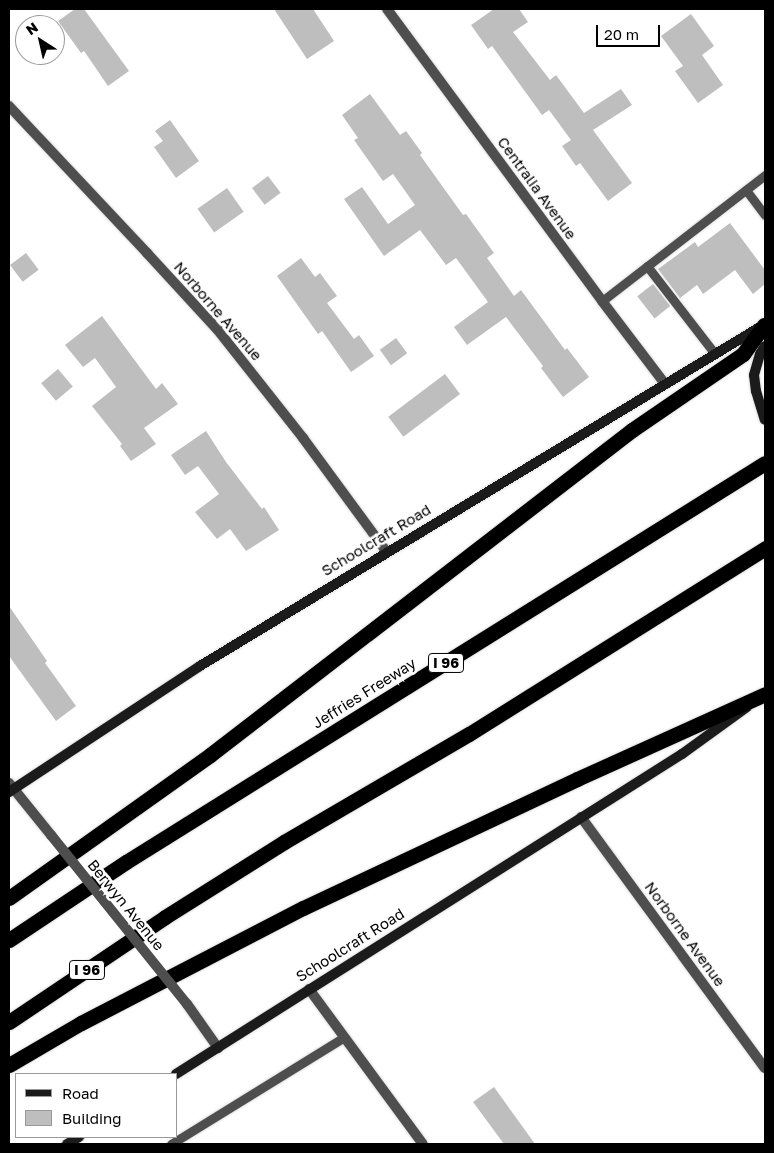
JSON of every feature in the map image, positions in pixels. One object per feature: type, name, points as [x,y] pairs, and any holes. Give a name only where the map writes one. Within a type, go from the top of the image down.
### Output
[{"type":"highway","points":[[9,898],[210,755],[632,430],[743,354],[764,324]]},
{"type":"highway","name":"Jeffries Freeway","points":[[9,940],[126,862],[765,463]]},
{"type":"highway","name":"I 96","points":[[9,1022],[165,917],[284,842],[469,734],[765,548]]},
{"type":"highway","points":[[9,1065],[81,1023],[303,908],[577,779],[765,694]]},
{"type":"main road","name":"Schoolcraft Road","points":[[10,788],[200,666],[764,324]]},
{"type":"main road","points":[[763,416],[754,375],[760,354],[765,346]]},
{"type":"main road","name":"Schoolcraft Road","points":[[178,1073],[682,754],[765,694]]},
{"type":"street","name":"Centralia Avenue","points":[[387,9],[602,302],[665,384]]},
{"type":"street","name":"Norborne Avenue","points":[[9,106],[217,329],[303,438],[386,552]]},
{"type":"street","name":"Berwyn Avenue","points":[[10,788],[186,1004],[218,1048]]},
{"type":"street","name":"Norborne Avenue","points":[[580,817],[765,1068]]},
{"type":"street","points":[[308,989],[423,1144]]},
{"type":"lane","points":[[602,302],[765,175]]},
{"type":"lane","points":[[746,190],[765,214]]},
{"type":"lane","points":[[648,266],[715,354]]},
{"type":"lane","points":[[171,1144],[344,1037]]},
{"type":"building","points":[[75,9],[84,9],[129,71],[108,86],[84,51],[81,53],[65,31],[65,16]]},
{"type":"building","points":[[274,9],[313,9],[334,41],[307,59]]},
{"type":"building","points":[[494,9],[519,9],[528,22],[513,32],[550,80],[556,75],[584,113],[621,89],[632,105],[593,130],[632,183],[608,201],[580,163],[576,166],[562,146],[571,140],[549,110],[542,115],[492,46],[488,49],[471,25]]},
{"type":"building","points":[[691,14],[714,46],[702,55],[723,85],[698,103],[675,71],[683,66],[661,36]]},
{"type":"building","points":[[370,94],[400,135],[406,131],[422,153],[420,155],[463,215],[466,214],[494,253],[487,258],[514,296],[521,290],[565,350],[567,348],[589,377],[563,397],[541,368],[543,366],[506,317],[467,345],[454,327],[488,302],[456,258],[446,265],[420,230],[384,256],[344,199],[362,187],[388,224],[415,205],[393,174],[383,181],[354,140],[358,138],[342,115]]},
{"type":"building","points":[[170,120],[199,161],[176,178],[154,147],[163,141],[155,131]]},
{"type":"building","points":[[268,176],[281,193],[265,205],[252,188]]},
{"type":"building","points":[[227,188],[244,212],[214,232],[198,209]]},
{"type":"building","points":[[730,223],[765,270],[765,284],[753,294],[735,270],[703,294],[697,285],[680,298],[658,269],[695,242],[698,247]]},
{"type":"building","points":[[26,253],[39,270],[23,282],[10,265]]},
{"type":"building","points":[[301,258],[315,277],[320,273],[337,296],[327,303],[354,339],[359,335],[374,356],[351,372],[322,331],[318,334],[277,276]]},
{"type":"building","points":[[653,284],[670,306],[654,318],[637,296]]},
{"type":"building","points":[[102,316],[156,389],[162,383],[178,404],[144,428],[156,444],[131,461],[120,446],[122,444],[92,406],[116,387],[95,358],[83,367],[65,345]]},
{"type":"building","points":[[396,338],[407,353],[391,365],[380,350]]},
{"type":"building","points":[[58,369],[73,387],[56,401],[41,383]]},
{"type":"building","points":[[445,374],[460,394],[403,437],[388,417]]},
{"type":"building","points":[[206,431],[226,462],[262,509],[264,507],[279,530],[246,551],[230,529],[217,539],[195,512],[219,494],[198,466],[185,475],[171,455]]},
{"type":"building","points":[[9,606],[47,661],[45,663],[76,706],[56,721],[9,656]]},
{"type":"building","points":[[494,1087],[535,1144],[504,1144],[473,1102]]}]
